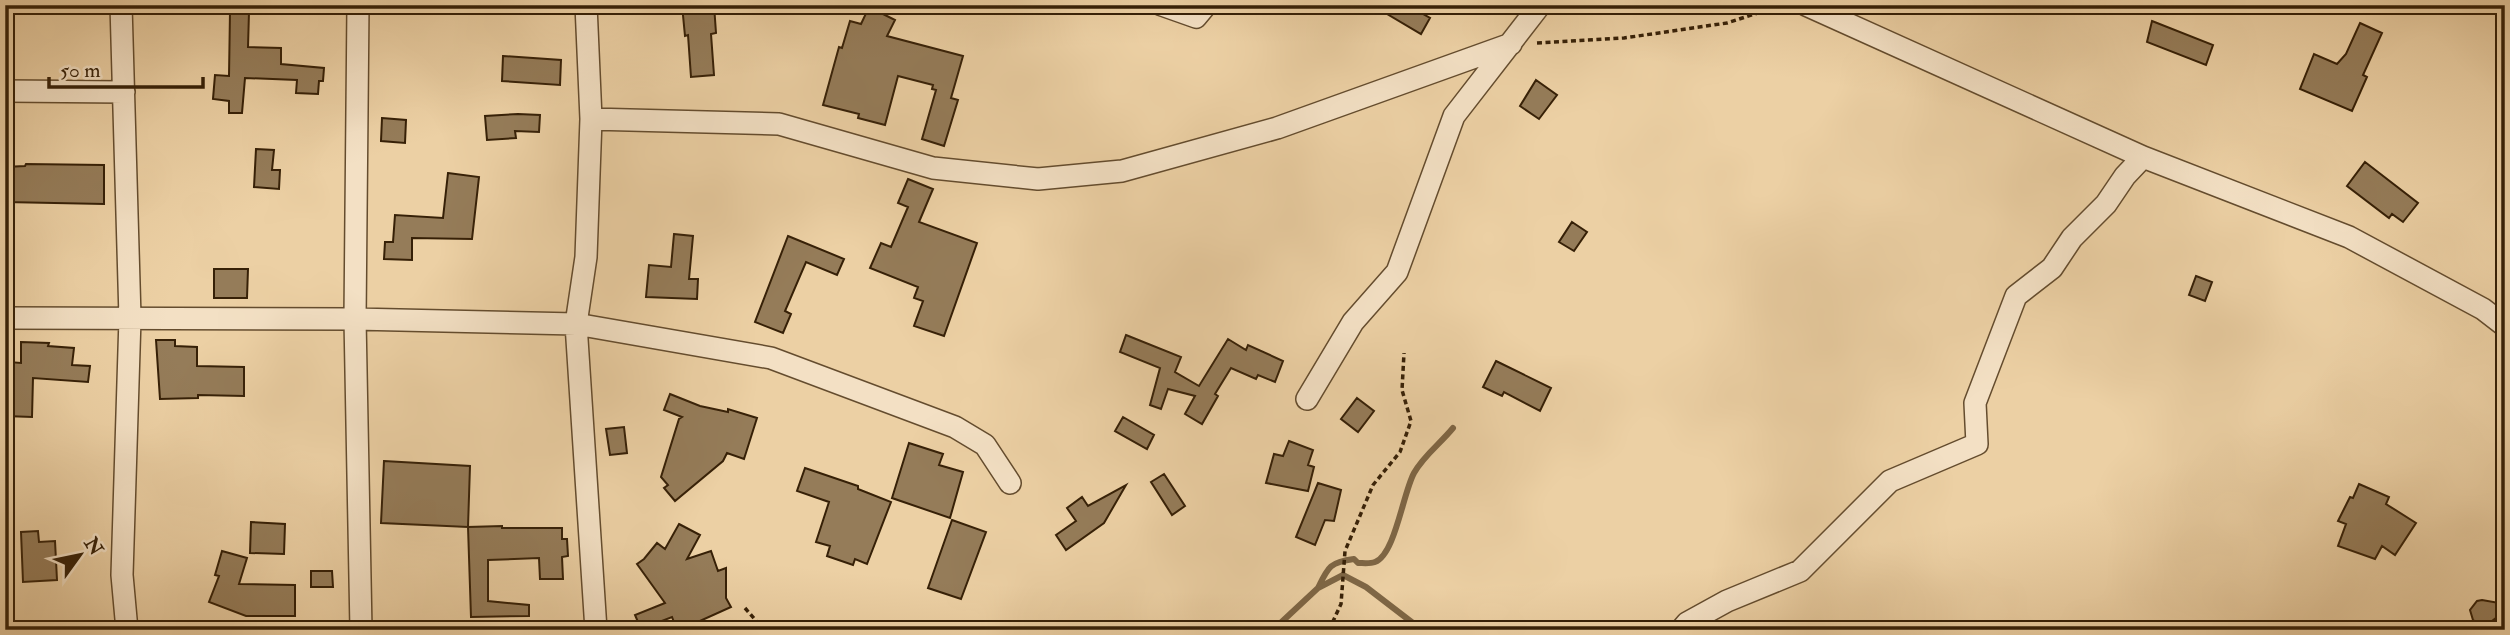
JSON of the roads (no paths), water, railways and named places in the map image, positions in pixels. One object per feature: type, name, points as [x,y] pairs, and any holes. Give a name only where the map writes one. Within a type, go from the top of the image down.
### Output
[{"type":"street","points":[[121,5],[130,318],[122,575],[127,630]]},
{"type":"street","points":[[358,5],[355,319],[361,630]]},
{"type":"street","points":[[586,5],[591,119],[586,257],[576,324],[596,630]]},
{"type":"street","points":[[1162,5],[1196,17],[1206,5]]},
{"type":"street","points":[[1307,399],[1353,322],[1396,272],[1454,116],[1540,5]]},
{"type":"street","points":[[1806,5],[2143,157],[2349,237],[2483,309],[2505,326]]},
{"type":"street","points":[[591,119],[779,124],[933,168],[1038,179],[1122,171],[1277,128],[1511,44]]},
{"type":"street","points":[[5,91],[124,92]]},
{"type":"street","points":[[1681,630],[1687,623],[1727,601],[1800,571],[1890,481],[1977,444],[1975,403],[2016,296],[2052,268],[2073,238],[2106,204],[2125,176],[2143,157]]},
{"type":"street","points":[[5,318],[355,319],[576,324],[771,358],[955,428],[985,445],[1010,484]]},
{"type":"waterway","points":[[1318,588],[1327,570],[1335,564],[1354,559],[1358,563],[1371,563],[1382,557],[1393,536],[1414,473],[1453,428]]},
{"type":"waterway","points":[[1273,630],[1318,588],[1343,575],[1366,587],[1422,630]]}]
